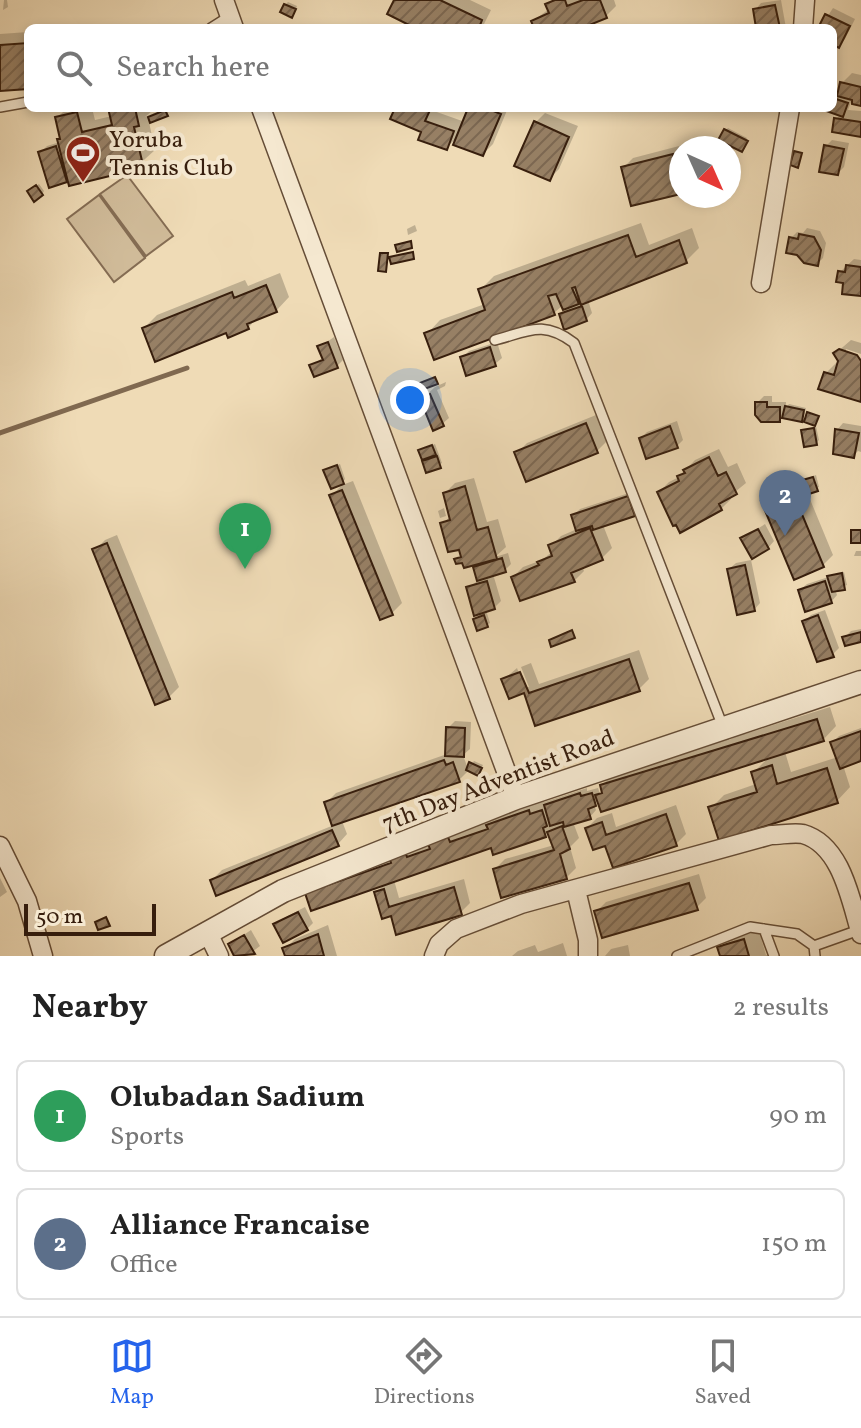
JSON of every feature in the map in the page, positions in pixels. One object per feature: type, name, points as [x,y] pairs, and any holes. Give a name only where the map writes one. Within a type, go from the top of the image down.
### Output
[{"type":"street","points":[[803,24],[805,0]]},
{"type":"street","points":[[262,112],[516,798]]},
{"type":"street","points":[[761,283],[789,112]]},
{"type":"street","name":"7th Day Adventist Road","points":[[166,956],[283,891],[516,798],[861,682]]},
{"type":"street","points":[[434,956],[439,944],[456,929],[521,904],[771,835],[801,834],[818,841],[836,862],[851,892],[860,931]]},
{"type":"street","points":[[0,846],[27,901],[43,956]]},
{"type":"street","points":[[576,890],[588,940],[588,956]]},
{"type":"street","points":[[208,933],[219,956]]},
{"type":"lane","points":[[215,24],[228,9]]},
{"type":"lane","points":[[0,107],[24,103]]},
{"type":"lane","points":[[495,340],[543,327],[559,332],[574,343],[723,727]]},
{"type":"lane","points":[[677,956],[750,927],[797,934],[814,951],[860,931]]},
{"type":"lane","points":[[764,929],[774,956]]},
{"type":"shaded area","points":[[127,175],[173,236],[146,256],[100,194]]},
{"type":"shaded area","points":[[99,195],[145,258],[114,282],[67,219]]},
{"type":"building","points":[[394,0],[440,0],[482,20],[480,24],[407,24],[387,14]]},
{"type":"building","points":[[565,0],[567,6],[583,0],[600,0],[607,18],[592,24],[532,24],[531,21],[549,13],[545,4]]},
{"type":"building","points":[[284,4],[296,9],[292,18],[280,12]]},
{"type":"building","points":[[775,5],[779,24],[755,24],[753,9]]},
{"type":"building","points":[[825,14],[850,26],[839,48],[837,24],[820,24]]},
{"type":"building","points":[[24,43],[24,89],[0,91],[0,45]]},
{"type":"building","points":[[840,82],[861,87],[861,106],[837,96]]},
{"type":"building","points":[[837,99],[848,103],[843,117],[829,112],[837,112]]},
{"type":"building","points":[[77,112],[82,132],[112,125],[109,112],[136,112],[139,126],[134,127],[143,165],[135,167],[136,170],[125,173],[124,168],[117,170],[118,174],[69,186],[57,139],[60,139],[55,117]]},
{"type":"building","points":[[160,112],[166,112],[168,116],[150,123],[148,117]]},
{"type":"building","points":[[393,112],[429,112],[425,121],[454,131],[447,150],[418,140],[421,132],[390,119]]},
{"type":"building","points":[[466,112],[501,114],[483,156],[453,145]]},
{"type":"building","points":[[834,118],[861,122],[861,137],[832,132]]},
{"type":"building","points":[[534,121],[569,137],[550,181],[514,166]]},
{"type":"building","points":[[724,129],[738,136],[720,136]]},
{"type":"building","points":[[741,138],[748,141],[741,152]]},
{"type":"building","points":[[824,145],[844,149],[838,175],[819,172]]},
{"type":"building","points":[[56,146],[67,182],[49,188],[38,152]]},
{"type":"building","points":[[794,151],[802,153],[798,168],[790,165]]},
{"type":"building","points":[[669,155],[669,197],[631,206],[621,167]]},
{"type":"building","points":[[36,185],[43,195],[34,202],[27,191]]},
{"type":"building","points":[[799,234],[814,237],[821,250],[818,266],[804,263],[797,255],[786,253],[789,237],[798,239]]},
{"type":"building","points":[[628,235],[636,257],[679,240],[687,263],[581,305],[575,287],[572,288],[579,304],[563,310],[556,294],[548,296],[555,315],[434,360],[424,333],[485,310],[478,289]]},
{"type":"building","points":[[411,241],[412,248],[397,252],[395,245]]},
{"type":"building","points":[[413,252],[414,259],[391,264],[389,257]]},
{"type":"building","points":[[380,253],[388,253],[386,272],[378,271]]},
{"type":"building","points":[[846,265],[861,267],[861,296],[842,294],[843,283],[836,282],[838,271],[845,272]]},
{"type":"building","points":[[266,285],[277,312],[247,324],[249,329],[228,338],[226,333],[155,362],[142,328],[232,292],[234,298]]},
{"type":"building","points":[[582,306],[587,321],[564,330],[559,314]]},
{"type":"building","points":[[328,342],[338,368],[314,377],[309,365],[323,360],[317,346]]},
{"type":"building","points":[[490,347],[496,366],[466,376],[460,357]]},
{"type":"building","points":[[839,349],[857,355],[861,361],[861,402],[818,389],[824,372],[834,375],[838,361],[833,353]]},
{"type":"building","points":[[435,377],[438,384],[419,391],[417,384]]},
{"type":"building","points":[[430,394],[444,426],[433,431],[420,399]]},
{"type":"building","points":[[755,402],[767,402],[767,407],[780,407],[780,422],[761,422],[755,415]]},
{"type":"building","points":[[785,406],[804,410],[802,422],[782,418]]},
{"type":"building","points":[[807,412],[819,416],[815,426],[804,422]]},
{"type":"building","points":[[586,423],[598,453],[526,482],[514,452]]},
{"type":"building","points":[[670,426],[678,448],[646,459],[639,438]]},
{"type":"building","points":[[814,428],[817,445],[804,447],[801,430]]},
{"type":"building","points":[[835,429],[859,433],[854,458],[833,454]]},
{"type":"building","points":[[432,445],[436,455],[422,460],[418,450]]},
{"type":"building","points":[[437,456],[441,468],[426,473],[422,461]]},
{"type":"building","points":[[709,457],[718,476],[726,472],[737,494],[719,504],[722,510],[680,533],[676,525],[673,526],[657,492],[679,481],[677,476],[685,473],[683,470]]},
{"type":"building","points":[[337,465],[344,484],[331,489],[323,470]]},
{"type":"building","points":[[813,477],[818,491],[803,496],[799,481]]},
{"type":"building","points":[[465,486],[477,530],[488,527],[497,559],[464,568],[454,559],[461,557],[459,550],[448,552],[440,523],[450,520],[443,493]]},
{"type":"building","points":[[791,488],[824,567],[794,580],[761,501]]},
{"type":"building","points":[[342,490],[393,615],[380,620],[329,495]]},
{"type":"building","points":[[628,496],[635,516],[593,530],[592,526],[576,531],[571,515]]},
{"type":"building","points":[[590,528],[603,560],[571,573],[575,582],[520,601],[511,577],[552,556],[548,545]]},
{"type":"building","points":[[758,529],[769,549],[752,559],[740,538]]},
{"type":"building","points":[[851,530],[861,530],[861,543],[851,543]]},
{"type":"building","points":[[107,543],[170,699],[155,705],[92,549]]},
{"type":"building","points":[[502,558],[506,572],[477,581],[473,567]]},
{"type":"building","points":[[745,565],[755,611],[737,615],[727,569]]},
{"type":"building","points":[[842,573],[845,590],[832,592],[827,576]]},
{"type":"building","points":[[487,581],[495,609],[474,616],[466,587]]},
{"type":"building","points":[[825,581],[832,603],[805,612],[798,590]]},
{"type":"building","points":[[484,615],[488,627],[477,631],[473,619]]},
{"type":"building","points":[[818,615],[834,657],[817,662],[802,621]]},
{"type":"building","points":[[572,630],[575,638],[551,647],[549,640]]},
{"type":"building","points":[[861,632],[861,642],[845,646],[842,637]]},
{"type":"building","points":[[629,659],[640,691],[535,726],[524,693],[509,699],[501,679],[520,672],[529,693]]},
{"type":"building","points":[[817,719],[824,741],[601,812],[595,795],[602,793],[600,785]]},
{"type":"building","points":[[446,727],[465,728],[464,757],[445,756]]},
{"type":"building","points":[[861,731],[861,761],[840,769],[830,742]]},
{"type":"building","points":[[444,760],[446,765],[453,762],[460,782],[332,826],[324,802]]},
{"type":"building","points":[[469,762],[482,768],[478,776],[466,770]]},
{"type":"building","points":[[772,765],[777,784],[827,768],[838,803],[719,841],[708,807],[757,792],[751,772]]},
{"type":"building","points":[[580,793],[581,796],[592,793],[596,806],[588,809],[591,819],[564,827],[563,822],[550,826],[544,805]]},
{"type":"building","points":[[529,810],[530,814],[542,810],[547,826],[543,828],[546,837],[493,855],[491,848],[311,911],[305,893],[391,863],[389,857],[405,852],[407,857],[430,849],[428,844],[448,837],[450,842]]},
{"type":"building","points":[[666,814],[677,846],[613,868],[605,846],[593,850],[585,828],[602,822],[606,835]]},
{"type":"building","points":[[562,826],[570,849],[560,854],[567,879],[501,898],[493,869],[554,850],[547,832]]},
{"type":"building","points":[[332,830],[339,846],[216,896],[210,880]]},
{"type":"building","points":[[689,883],[698,910],[602,938],[594,911]]},
{"type":"building","points":[[454,887],[462,915],[396,935],[391,916],[382,919],[374,892],[384,889],[389,907]]},
{"type":"building","points":[[298,912],[308,930],[283,943],[273,924]]},
{"type":"building","points":[[106,917],[110,926],[98,930],[95,922]]},
{"type":"building","points":[[318,934],[324,956],[285,956],[282,948]]},
{"type":"building","points":[[244,935],[255,954],[234,956],[228,944]]},
{"type":"building","points":[[744,939],[749,956],[720,956],[717,947]]},
{"type":"waterway","points":[[0,433],[187,368]]},
{"type":"place","name":"Yoruba Tennis Club","points":[[83,184]]},
{"type":"place","name":"Alliance Francaise","points":[[785,536]]},
{"type":"place","name":"Olubadan Sadium","points":[[245,569]]}]
